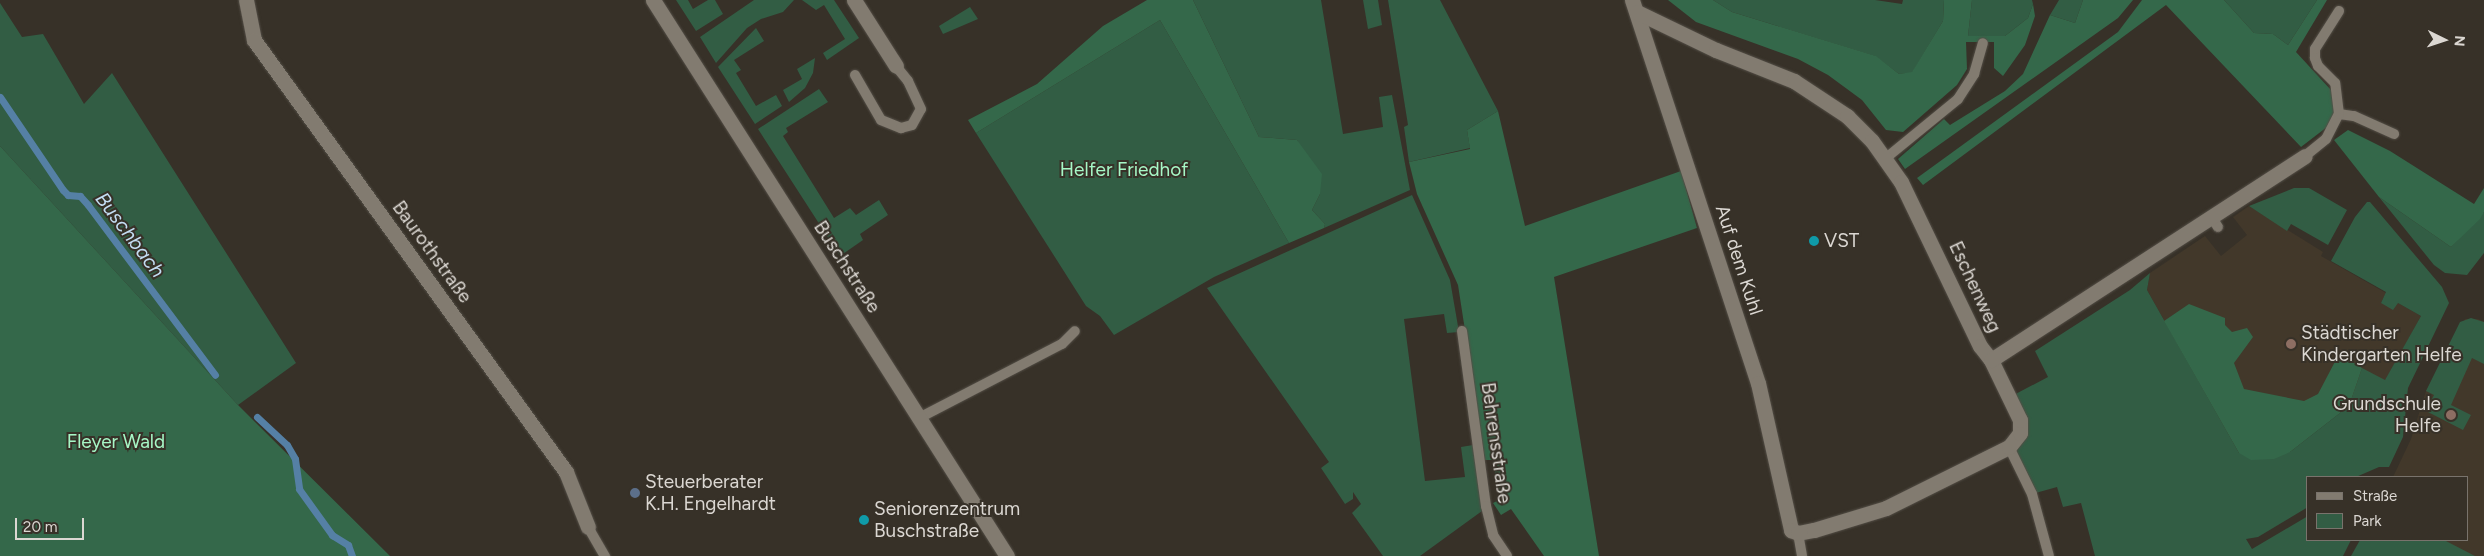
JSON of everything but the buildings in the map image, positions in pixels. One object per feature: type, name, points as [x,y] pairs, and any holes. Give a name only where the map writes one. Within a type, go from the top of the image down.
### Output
[{"type":"street","name":"Baurothstraße","points":[[246,0],[254,40],[566,472],[588,527]]},
{"type":"street","name":"Buschstraße","points":[[653,0],[1007,556]]},
{"type":"street","points":[[854,0],[896,66]]},
{"type":"street","name":"Eschenweg","points":[[1635,6],[1716,50],[1770,69],[1816,92],[1847,116],[1886,158],[1913,203],[1980,346],[1991,360],[2214,221],[2305,156]]},
{"type":"street","name":"Auf dem Kuhl","points":[[1635,6],[1758,383],[1787,519],[1791,530],[1798,533]]},
{"type":"street","points":[[1798,533],[1886,508],[2009,447],[2018,438],[2020,420],[1991,360]]},
{"type":"lane","points":[[2305,156],[2326,139],[2339,114],[2335,83],[2318,66],[2315,58],[2316,49],[2339,11]]},
{"type":"lane","points":[[1886,158],[1958,99],[1974,74],[1983,43]]},
{"type":"lane","points":[[855,75],[881,120],[901,128],[912,125],[922,109],[908,81],[896,66]]},
{"type":"lane","points":[[2339,114],[2354,116],[2394,134]]},
{"type":"lane","points":[[919,418],[1062,344],[1075,331]]},
{"type":"lane","name":"Behrensstraße","points":[[1462,331],[1488,513],[1493,535],[1507,556]]},
{"type":"lane","points":[[2009,447],[2032,494],[2049,556]]},
{"type":"lane","points":[[588,527],[605,556]]},
{"type":"lane","name":"Auf dem Kuhl","points":[[1798,533],[1802,556]]},
{"type":"shaded area","name":"Städtischer Kindergarten Helfe","points":[[2249,206],[2323,252],[2321,256],[2386,293],[2381,303],[2398,303],[2421,316],[2385,381],[2239,453],[2147,290],[2150,273],[2205,236],[2221,256],[2247,235],[2233,217]]},
{"type":"shaded area","name":"Grundschule Helfe","points":[[2465,319],[2478,319],[2484,322],[2484,556],[2384,556],[2393,541],[2469,541],[2469,476],[2393,476],[2411,439],[2426,391]]},
{"type":"green space","points":[[676,0],[688,0],[693,9],[708,0],[715,0],[723,14],[696,31]]},
{"type":"green space","points":[[754,0],[794,0],[783,12],[761,19],[747,28],[716,63],[700,37]]},
{"type":"green space","points":[[802,0],[834,0],[859,38],[827,60],[823,53],[845,39],[824,5],[816,10]]},
{"type":"green space","points":[[1147,0],[1193,0],[1259,137],[1297,140],[1322,174],[1320,194],[1312,210],[1325,224],[1324,228],[1289,243],[1160,20],[976,133],[968,120],[1037,84],[1103,26]]},
{"type":"green space","points":[[1193,0],[1321,0],[1343,134],[1383,127],[1379,97],[1392,95],[1410,190],[1324,228],[1325,224],[1312,210],[1320,194],[1297,140],[1259,137]]},
{"type":"green space","points":[[1363,0],[1378,0],[1382,25],[1368,29]]},
{"type":"green space","points":[[1388,0],[1440,0],[1498,111],[1467,130],[1470,148],[1409,162],[1404,127],[1408,125]]},
{"type":"green space","points":[[1668,0],[1713,0],[1732,12],[1876,56],[1899,74],[1912,72],[1943,21],[1944,0],[1972,0],[1968,36],[2005,36],[2028,18],[2033,4],[2035,16],[2025,45],[2003,76],[1994,68],[1994,42],[1966,42],[1967,69],[1957,85],[1903,132],[1886,130],[1862,100],[1828,75],[1798,59],[1696,22]]},
{"type":"green space","points":[[1713,0],[1875,0],[1902,4],[1903,0],[1944,0],[1943,21],[1912,73],[1899,74],[1875,56],[1732,12]]},
{"type":"green space","points":[[1972,0],[2032,0],[2033,4],[2028,18],[2005,36],[1968,36]]},
{"type":"green space","points":[[2059,0],[2083,0],[2075,23],[2050,15]]},
{"type":"green space","points":[[2083,0],[2133,0],[2118,18],[1905,169],[1898,159],[1944,119],[1950,125],[2005,91],[2023,74],[2050,15],[2075,23]]},
{"type":"green space","points":[[2142,0],[2224,0],[2254,33],[2273,34],[2288,45],[2317,0],[2327,0],[2296,52],[2331,90],[2334,112],[2327,127],[2301,147],[2166,5],[1923,185],[1917,178],[2118,32]]},
{"type":"green space","points":[[2224,0],[2317,0],[2288,45],[2273,34],[2254,33]]},
{"type":"green space","points":[[0,3],[22,37],[43,34],[84,104],[112,73],[296,363],[238,405],[0,146]]},
{"type":"green space","points":[[970,7],[978,19],[943,34],[939,26]]},
{"type":"green space","name":"Helfer Friedhof","points":[[1160,20],[1289,243],[1214,277],[1114,335],[1100,316],[1086,306],[976,133]]},
{"type":"green space","points":[[756,28],[764,41],[734,60],[741,70],[736,73],[756,106],[776,95],[782,106],[755,124],[718,67]]},
{"type":"green space","points":[[815,58],[813,73],[805,88],[789,102],[783,90],[802,79],[797,69]]},
{"type":"green space","points":[[819,89],[828,102],[786,128],[788,132],[783,136],[834,218],[850,208],[856,215],[879,200],[888,215],[860,234],[863,240],[840,256],[758,129]]},
{"type":"green space","points":[[1498,111],[1525,226],[1681,171],[1697,228],[1554,277],[1599,556],[1544,556],[1511,509],[1501,515],[1493,503],[1499,500],[1493,460],[1485,460],[1458,285],[1417,194],[1409,162],[1470,149],[1467,130]]},
{"type":"green space","points":[[2348,130],[2390,151],[2474,204],[2484,188],[2484,212],[2480,219],[2451,247],[2379,197],[2334,140]]},
{"type":"green space","name":"Fleyer Wald","points":[[0,146],[238,405],[390,556],[0,556]]},
{"type":"green space","points":[[2294,188],[2309,188],[2347,210],[2328,245],[2291,224],[2287,231],[2249,206]]},
{"type":"green space","points":[[1412,195],[1450,280],[1459,332],[1447,333],[1444,314],[1404,319],[1425,481],[1465,477],[1461,447],[1473,445],[1482,511],[1420,556],[1383,556],[1352,513],[1361,504],[1353,492],[1353,499],[1345,504],[1321,468],[1329,462],[1207,288]]},
{"type":"green space","points":[[2379,197],[2451,247],[2484,212],[2484,253],[2467,275],[2445,273],[2434,265]]},
{"type":"green space","points":[[2367,202],[2370,202],[2442,287],[2449,303],[2408,388],[2403,437],[2389,467],[2379,467],[2358,476],[2306,476],[2306,508],[2258,537],[2246,539],[2252,549],[2306,517],[2306,541],[2350,541],[2343,556],[2095,556],[2081,503],[2063,507],[2057,487],[2032,494],[2009,447],[2017,438],[2008,398],[2048,377],[2035,351],[2130,290],[2150,273],[2147,290],[2239,453],[2290,452],[2349,406],[2362,368],[2385,380],[2421,316],[2398,303],[2393,310],[2381,303],[2386,292],[2331,261],[2355,217]]},
{"type":"green space","points":[[2189,304],[2225,318],[2225,325],[2232,332],[2247,328],[2253,337],[2234,363],[2244,389],[2304,401],[2318,394],[2339,354],[2362,368],[2349,406],[2290,452],[2274,459],[2251,460],[2239,453],[2164,321]]},
{"type":"green space","points":[[2471,318],[2484,322],[2484,364],[2472,358],[2451,405],[2471,415],[2463,430],[2426,411],[2434,395],[2426,391],[2460,322]]},
{"type":"green space","points":[[2359,541],[2446,541],[2475,556],[2351,556]]},
{"type":"waterway","name":"Buschbach","points":[[0,97],[63,190],[68,195],[80,196],[88,205],[215,375]]},
{"type":"waterway","name":"Buschbach","points":[[257,417],[287,445],[295,459],[299,489],[332,535],[348,545],[352,556]]},
{"type":"place","name":"VST","points":[[1814,241]]},
{"type":"place","name":"Städtischer Kindergarten Helfe","points":[[2291,344]]},
{"type":"place","name":"Grundschule Helfe","points":[[2451,415]]},
{"type":"place","name":"Steuerberater K.H. Engelhardt","points":[[635,493]]},
{"type":"place","name":"Seniorenzentrum Buschstraße","points":[[864,520]]}]
